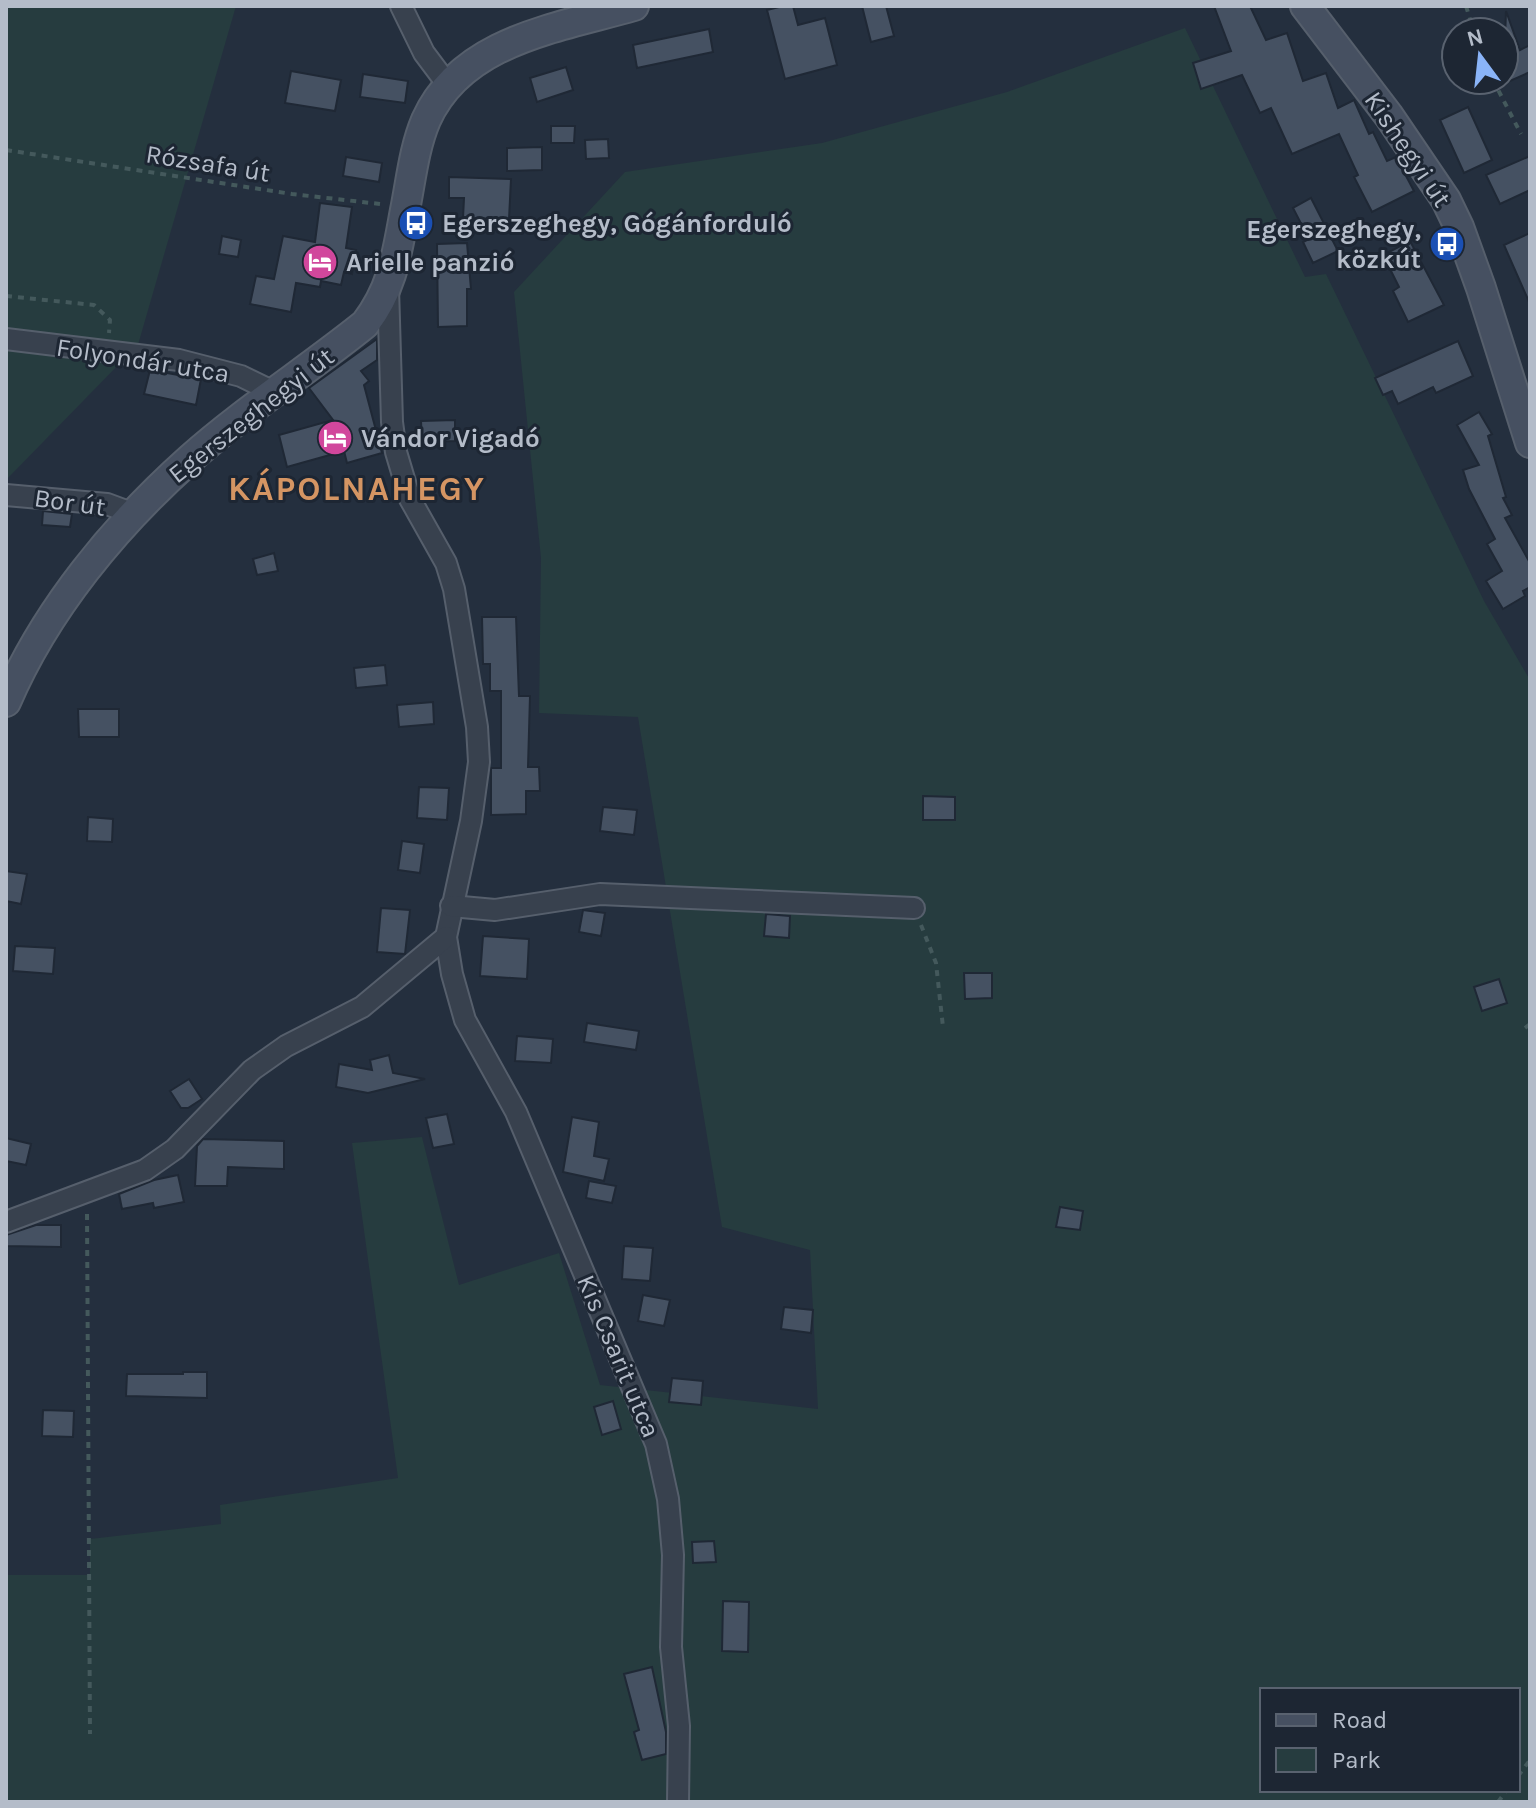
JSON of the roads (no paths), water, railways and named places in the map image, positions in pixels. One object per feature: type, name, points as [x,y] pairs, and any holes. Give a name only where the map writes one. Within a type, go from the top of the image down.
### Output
[{"type":"street","points":[[401,6],[424,53],[448,85]]},
{"type":"street","name":"Egerszeghegyi út","points":[[446,937],[471,821],[479,762],[477,727],[454,589],[446,563],[410,499],[396,452],[392,422],[388,287],[416,149],[426,120],[448,85],[470,64],[508,43],[634,6]]},
{"type":"street","name":"Kishegyi út","points":[[1305,6],[1389,116],[1446,200],[1481,288],[1530,443]]},
{"type":"street","name":"Egerszeghegyi út","points":[[6,702],[52,619],[107,543],[191,458],[365,324],[388,287]]},
{"type":"street","name":"Folyondár utca","points":[[6,339],[179,360],[241,376],[276,393]]},
{"type":"street","name":"Bor út","points":[[6,495],[107,504],[134,514]]},
{"type":"street","points":[[451,906],[495,910],[600,894],[914,908]]},
{"type":"street","points":[[6,1222],[145,1170],[175,1149],[252,1070],[286,1046],[362,1007],[446,937]]},
{"type":"street","name":"Kis Csarit utca","points":[[446,937],[452,974],[465,1020],[516,1112],[656,1444],[668,1499],[673,1555],[671,1647],[679,1726],[678,1802]]},
{"type":"place","name":"Egerszeghegy, Gógánforduló","points":[[416,223]]},
{"type":"place","name":"Egerszeghegy, közkút","points":[[1447,244]]},
{"type":"place","name":"Arielle panzió","points":[[320,262]]},
{"type":"place","name":"Vándor Vigadó","points":[[335,438]]},
{"type":"district","name":"KÁPOLNAHEGY","points":[[357,488]]}]
